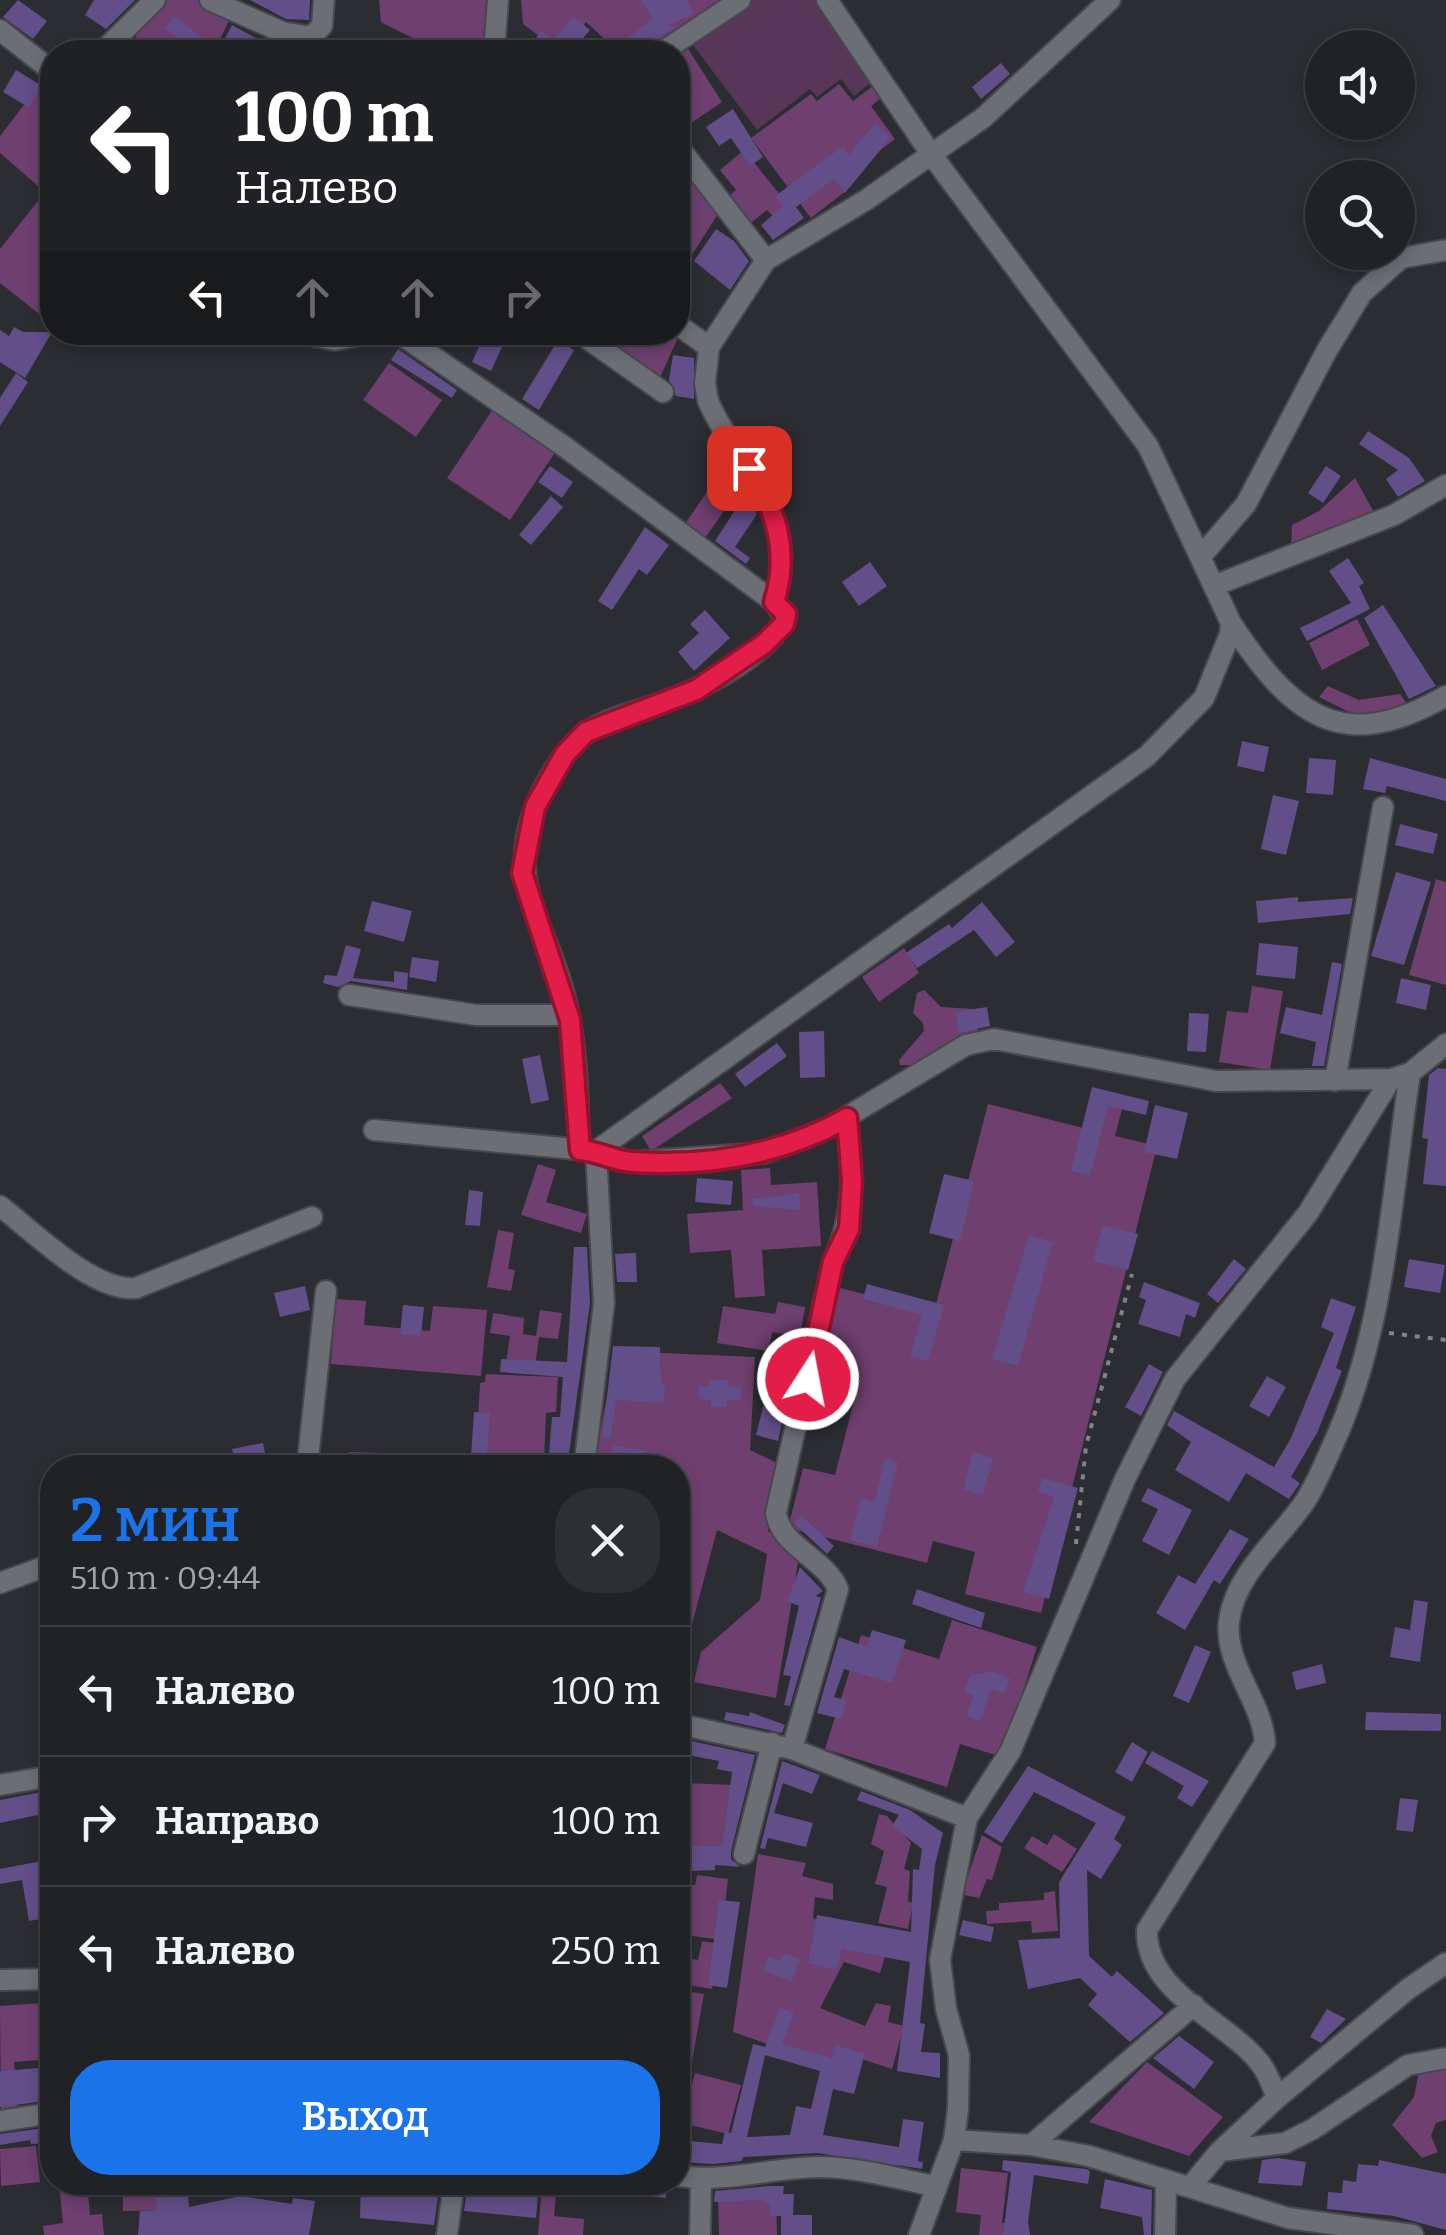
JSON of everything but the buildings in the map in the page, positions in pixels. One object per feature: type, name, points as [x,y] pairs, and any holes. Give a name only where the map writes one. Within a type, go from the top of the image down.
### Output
[{"type":"lane","points":[[114,40],[155,0]]},
{"type":"lane","points":[[210,0],[282,32],[312,37],[322,26],[324,0]]},
{"type":"lane","points":[[495,40],[498,0]]},
{"type":"lane","points":[[680,40],[740,0]]},
{"type":"lane","points":[[827,0],[930,154],[1148,446],[1203,554],[1231,623],[1279,691],[1328,719],[1379,724],[1404,718],[1446,696]]},
{"type":"lane","points":[[774,602],[782,570],[781,541],[769,500],[708,401],[704,384],[709,346],[766,260],[983,118],[1110,0]]},
{"type":"lane","points":[[0,30],[40,61]]},
{"type":"lane","points":[[690,162],[766,260]]},
{"type":"lane","points":[[1203,554],[1246,504],[1326,352],[1362,293],[1401,258],[1446,250]]},
{"type":"lane","points":[[690,333],[709,346]]},
{"type":"lane","points":[[416,345],[565,447],[774,602],[786,619],[764,644],[696,690],[586,732],[565,754],[535,807],[522,873],[569,1015],[604,1303],[586,1455]]},
{"type":"lane","points":[[596,345],[662,392]]},
{"type":"lane","points":[[1216,585],[1394,515],[1446,485]]},
{"type":"lane","points":[[588,1151],[1147,756],[1204,698],[1223,656],[1231,623]]},
{"type":"lane","points":[[1335,1081],[1383,807]]},
{"type":"lane","points":[[348,995],[476,1015],[569,1015]]},
{"type":"lane","points":[[374,1130],[588,1151],[628,1162],[751,1156],[781,1148],[847,1118],[955,1051],[994,1038],[1216,1081],[1335,1081],[1400,1076]]},
{"type":"lane","points":[[919,2235],[954,2140],[958,2055],[946,2009],[940,1960],[966,1818],[1010,1752],[1125,1479],[1170,1386],[1308,1213],[1400,1076],[1446,1044]]},
{"type":"lane","points":[[1277,2098],[1258,2060],[1194,2005],[1154,1962],[1147,1930],[1265,1743],[1264,1722],[1233,1656],[1230,1620],[1235,1597],[1307,1498],[1340,1430],[1369,1330],[1400,1076]]},
{"type":"lane","points":[[744,1854],[838,1588],[830,1575],[783,1532],[776,1513],[833,1262],[849,1229],[852,1181],[847,1118]]},
{"type":"lane","points":[[0,1206],[88,1273],[120,1290],[136,1288],[312,1217]]},
{"type":"lane","points":[[307,1455],[326,1291]]},
{"type":"lane","points":[[0,1583],[40,1568]]},
{"type":"lane","points":[[690,1727],[782,1746],[966,1818]]},
{"type":"lane","points":[[0,1785],[40,1778]]},
{"type":"lane","points":[[1190,2187],[1220,2151],[1277,2098],[1408,1988],[1445,1963]]},
{"type":"lane","points":[[0,1980],[40,1979]]},
{"type":"lane","points":[[1031,2145],[1194,2005]]},
{"type":"lane","points":[[1220,2151],[1285,2143],[1408,2065],[1446,2058]]},
{"type":"lane","points":[[0,2121],[40,2116]]},
{"type":"lane","points":[[954,2140],[1031,2145],[1090,2156],[1288,2218],[1364,2232],[1413,2235]]},
{"type":"lane","points":[[690,2178],[734,2180],[815,2167],[850,2169],[934,2186]]},
{"type":"lane","points":[[700,2235],[701,2180]]},
{"type":"lane","points":[[1166,2180],[1166,2235]]},
{"type":"lane","points":[[446,2235],[452,2195]]},
{"type":"path","points":[[1074,1556],[1086,1446],[1132,1274]]},
{"type":"path","points":[[1369,1330],[1446,1340]]},
{"type":"shaded area","points":[[167,0],[199,0],[231,16],[220,40],[197,40],[187,33],[180,40],[140,40],[135,36]]},
{"type":"shaded area","points":[[379,0],[490,0],[488,40],[416,40],[381,22]]},
{"type":"shaded area","points":[[521,0],[727,0],[668,40],[607,40],[586,22],[570,40],[544,40],[523,24]]},
{"type":"shaded area","points":[[753,0],[814,0],[874,80],[854,96],[841,79],[817,97],[810,89],[757,130],[693,45]]},
{"type":"shaded area","points":[[690,52],[722,102],[690,124]]},
{"type":"shaded area","points":[[40,84],[40,188],[0,153],[0,136]]},
{"type":"shaded area","points":[[839,84],[853,101],[876,84],[885,95],[871,106],[895,139],[839,181],[846,191],[811,218],[751,138],[811,94],[817,101]]},
{"type":"shaded area","points":[[744,150],[788,205],[773,216],[767,210],[746,227],[724,200],[736,190],[720,170]]},
{"type":"shaded area","points":[[690,176],[720,211],[690,255]]},
{"type":"shaded area","points":[[40,198],[40,315],[0,283],[0,249]]},
{"type":"shaded area","points":[[603,345],[675,345],[657,384]]},
{"type":"shaded area","points":[[389,363],[442,400],[416,437],[363,400]]},
{"type":"shaded area","points":[[493,409],[556,451],[510,520],[447,478]]},
{"type":"shaded area","points":[[1355,478],[1376,516],[1291,549],[1292,525],[1319,511]]},
{"type":"shaded area","points":[[715,480],[736,494],[705,538],[685,524]]},
{"type":"shaded area","points":[[1357,619],[1370,645],[1322,670],[1309,643]]},
{"type":"shaded area","points":[[1328,686],[1359,700],[1400,694],[1411,709],[1363,719],[1319,697]]},
{"type":"shaded area","points":[[1436,879],[1446,882],[1446,985],[1409,975]]},
{"type":"shaded area","points":[[904,948],[919,973],[879,1002],[862,977]]},
{"type":"shaded area","points":[[1252,986],[1283,991],[1270,1070],[1219,1062],[1227,1011],[1248,1013]]},
{"type":"shaded area","points":[[924,990],[941,1007],[974,1009],[978,1031],[912,1065],[900,1065],[899,1060],[924,1031],[923,1023],[913,1013],[917,993]]},
{"type":"shaded area","points":[[720,1083],[732,1098],[651,1151],[642,1136]]},
{"type":"shaded area","points":[[1095,1098],[1123,1105],[1115,1136],[1157,1146],[1041,1613],[965,1594],[975,1552],[933,1541],[927,1563],[788,1528],[803,1468],[835,1475],[860,1378],[819,1367],[840,1288],[934,1312],[988,1104],[1087,1129]]},
{"type":"shaded area","points":[[538,1164],[556,1170],[546,1202],[587,1214],[581,1233],[521,1215]]},
{"type":"shaded area","points":[[770,1168],[771,1185],[817,1182],[821,1246],[762,1250],[765,1296],[735,1298],[731,1250],[690,1253],[687,1214],[743,1210],[741,1170]]},
{"type":"shaded area","points":[[498,1230],[514,1233],[508,1269],[515,1270],[511,1291],[487,1287]]},
{"type":"shaded area","points":[[336,1299],[366,1301],[364,1325],[430,1331],[433,1306],[487,1310],[481,1376],[331,1364]]},
{"type":"shaded area","points":[[778,1302],[805,1307],[800,1337],[772,1332],[769,1351],[717,1343],[723,1306],[775,1314]]},
{"type":"shaded area","points":[[540,1310],[562,1313],[558,1339],[539,1337],[535,1367],[506,1363],[510,1336],[490,1333],[493,1313],[524,1318],[523,1334],[536,1336]]},
{"type":"shaded area","points":[[616,1351],[755,1357],[750,1450],[779,1464],[768,1531],[799,1556],[776,1698],[694,1682],[701,1652],[760,1600],[767,1554],[717,1530],[690,1632],[690,1455],[596,1455]]},
{"type":"shaded area","points":[[486,1374],[558,1377],[556,1412],[546,1413],[544,1455],[476,1455],[480,1383],[485,1382]]},
{"type":"shaded area","points":[[349,1452],[461,1455],[349,1455]]},
{"type":"shaded area","points":[[952,1620],[1037,1647],[1002,1757],[960,1744],[947,1787],[825,1749],[861,1635],[939,1659]]},
{"type":"shaded area","points":[[690,1783],[733,1785],[730,1851],[690,1849]]},
{"type":"shaded area","points":[[879,1814],[887,1816],[911,1843],[904,1869],[910,1871],[908,1901],[913,1903],[908,1929],[878,1923],[887,1887],[875,1884],[884,1851],[871,1844]]},
{"type":"shaded area","points":[[1054,1834],[1077,1849],[1062,1872],[1024,1848],[1032,1836],[1047,1845]]},
{"type":"shaded area","points":[[982,1835],[1002,1847],[992,1880],[987,1879],[979,1898],[965,1895],[964,1887]]},
{"type":"shaded area","points":[[758,1854],[806,1863],[802,1876],[833,1884],[833,1900],[815,1897],[813,1918],[848,1927],[887,1950],[880,1973],[844,1962],[820,2008],[865,2026],[876,2003],[891,2006],[888,2022],[904,2026],[892,2069],[843,2053],[834,2067],[733,2032]]},
{"type":"shaded area","points":[[697,1875],[728,1879],[721,1940],[690,1936],[690,1884],[695,1885]]},
{"type":"shaded area","points":[[1055,1891],[1058,1931],[1032,1933],[1031,1921],[987,1924],[986,1911],[999,1910],[999,1903],[1044,1900],[1044,1893]]},
{"type":"shaded area","points":[[702,1941],[720,1944],[712,1989],[690,1985],[690,1959],[698,1960]]},
{"type":"shaded area","points":[[690,1992],[704,1994],[690,2067]]},
{"type":"shaded area","points":[[40,2003],[40,2060],[14,2062],[18,2114],[1,2115],[0,2006]]},
{"type":"shaded area","points":[[1147,2062],[1223,2117],[1189,2156],[1089,2122]]},
{"type":"shaded area","points":[[1420,2066],[1446,2068],[1446,2120],[1436,2123],[1431,2136],[1438,2152],[1422,2158],[1392,2125],[1414,2097]]},
{"type":"shaded area","points":[[695,2073],[741,2085],[728,2134],[690,2125],[690,2092]]},
{"type":"shaded area","points":[[36,2146],[40,2182],[1,2186],[0,2149]]},
{"type":"shaded area","points":[[961,2168],[1008,2173],[1002,2223],[1017,2225],[1015,2235],[979,2235],[981,2215],[956,2212]]},
{"type":"shaded area","points":[[60,2195],[88,2195],[90,2215],[102,2214],[104,2235],[44,2235],[43,2226],[63,2223]]},
{"type":"shaded area","points":[[123,2195],[171,2195],[171,2210],[123,2211]]},
{"type":"shaded area","points":[[541,2195],[556,2195],[554,2216],[584,2219],[583,2235],[538,2235]]},
{"type":"shaded area","points":[[776,2196],[777,2235],[719,2235],[718,2198]]},
{"type":"route","points":[[749,468],[769,500],[781,541],[782,570],[774,602],[786,614],[784,624],[764,644],[696,690],[600,723],[577,740],[549,779],[535,807],[522,873],[570,1020],[580,1150],[628,1162],[751,1156],[781,1148],[847,1118],[852,1181],[849,1229],[833,1262],[808,1379]]}]
